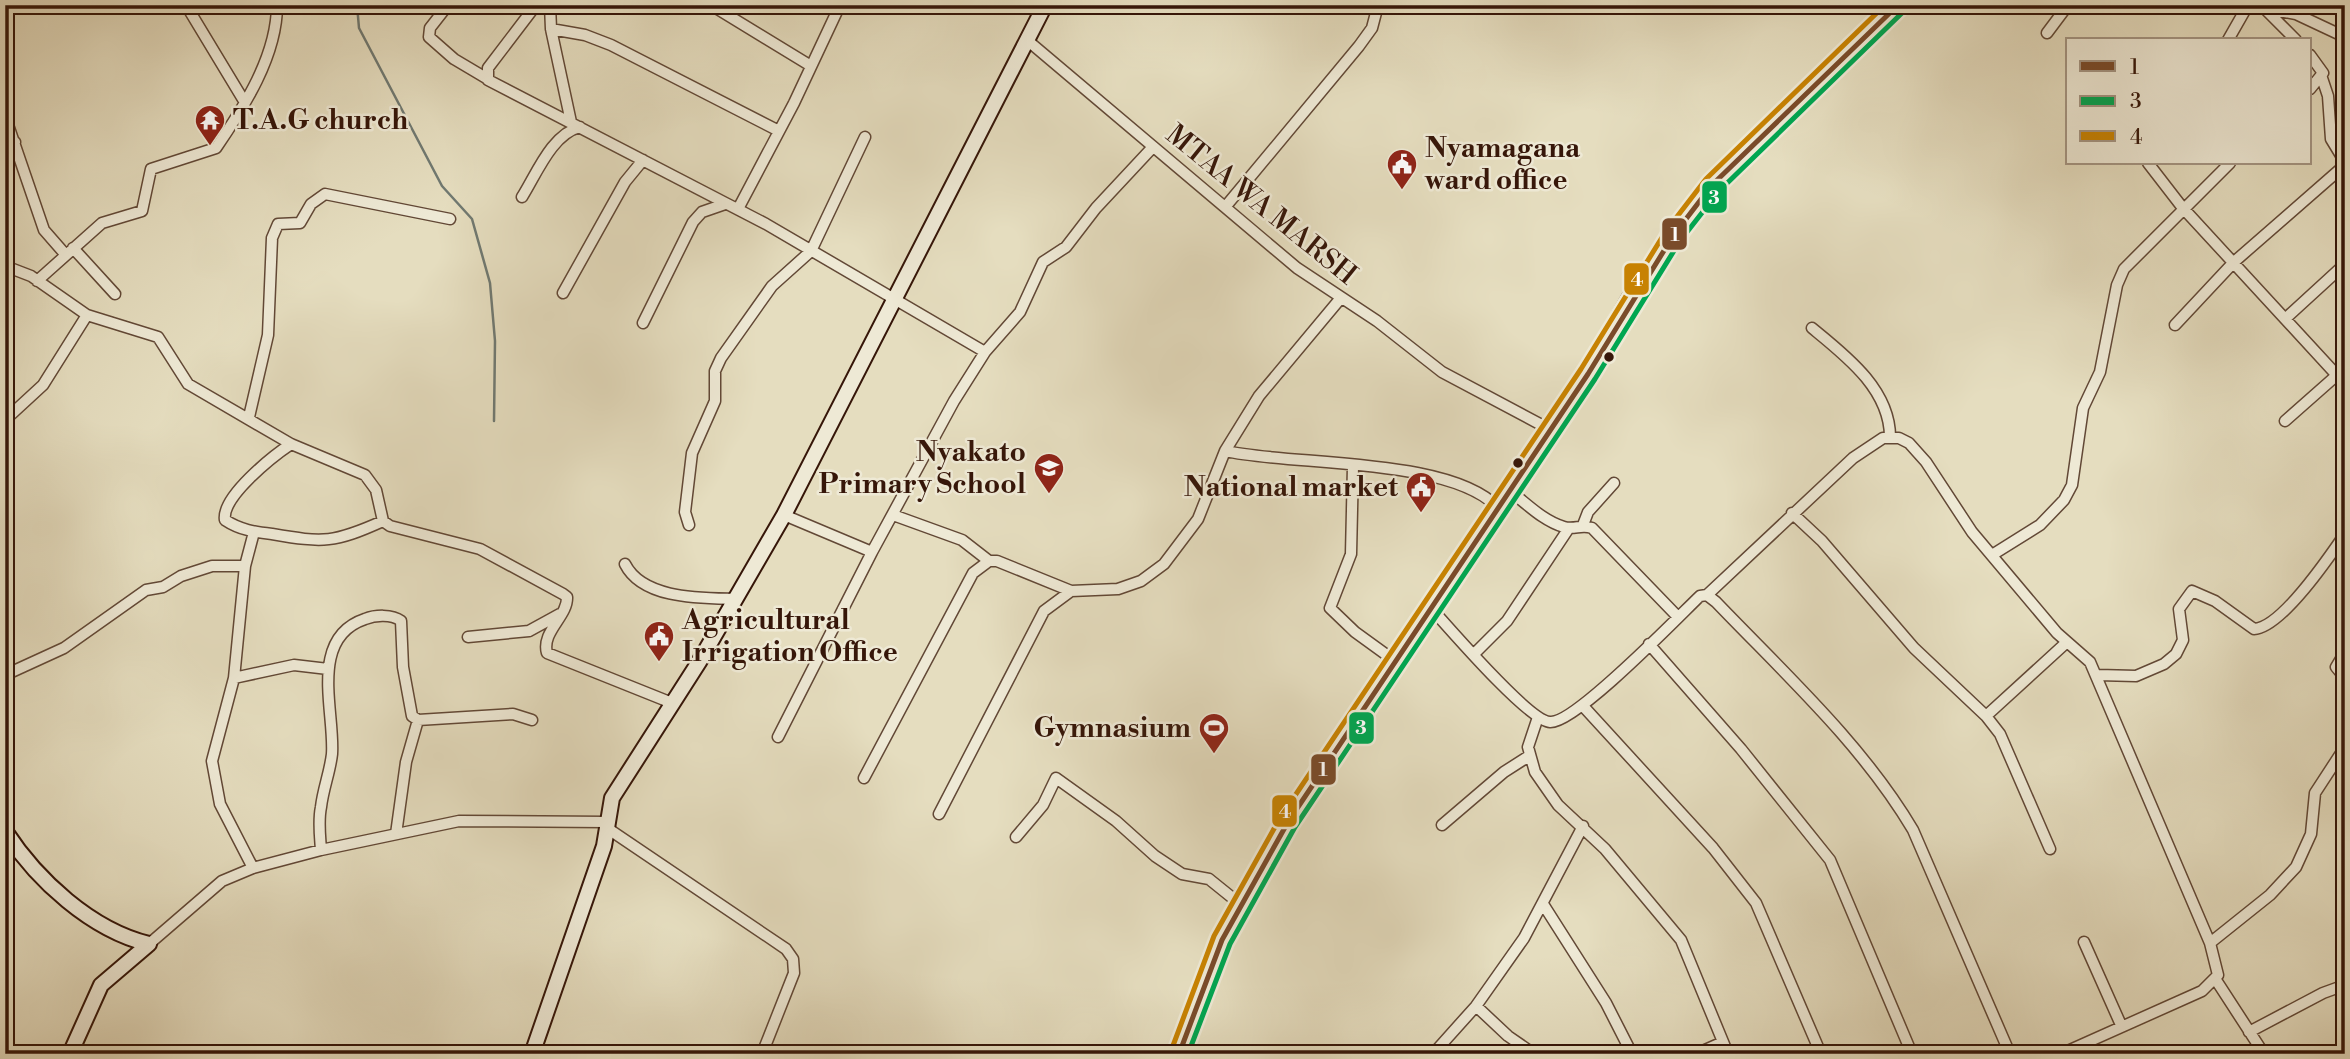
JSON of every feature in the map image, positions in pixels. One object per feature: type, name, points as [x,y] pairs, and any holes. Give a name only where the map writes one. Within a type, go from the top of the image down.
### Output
[{"type":"highway","points":[[1179,1054],[1203,987],[1240,904],[1288,822],[1588,374],[1640,285],[1712,185],[1898,5]]},
{"type":"street","points":[[186,5],[244,102]]},
{"type":"street","points":[[37,281],[102,223],[142,211],[151,169],[216,148],[244,102],[274,38],[277,5]]},
{"type":"street","points":[[448,5],[430,28],[429,37],[454,59],[512,96],[576,124],[738,209],[985,352]]},
{"type":"street","points":[[486,78],[488,68],[536,5]]},
{"type":"street","points":[[550,5],[551,29],[576,124]]},
{"type":"street","points":[[710,5],[811,66]]},
{"type":"street","points":[[738,209],[840,5]]},
{"type":"street","points":[[532,1054],[604,846],[612,797],[737,599],[784,515],[1045,5]]},
{"type":"street","points":[[1226,206],[1359,46],[1372,28],[1378,5]]},
{"type":"street","points":[[2047,33],[2068,5]]},
{"type":"street","points":[[2229,38],[2248,5]]},
{"type":"street","points":[[2264,7],[2296,14],[2345,37]]},
{"type":"street","points":[[2264,7],[2294,38]]},
{"type":"street","points":[[551,29],[585,35],[611,45],[779,131]]},
{"type":"street","name":"MTAA WA MARSH","points":[[1027,40],[1297,268],[1382,325],[1442,372],[1550,430]]},
{"type":"street","points":[[2175,325],[2234,262],[2345,163],[2329,133],[2328,96],[2321,67],[2312,57]]},
{"type":"street","points":[[2312,87],[2322,78]]},
{"type":"street","points":[[5,116],[44,229],[115,294]]},
{"type":"street","points":[[522,197],[557,141],[576,124]]},
{"type":"street","points":[[688,525],[685,512],[692,453],[715,401],[715,371],[720,358],[772,286],[811,251],[865,137]]},
{"type":"street","points":[[5,148],[15,142]]},
{"type":"street","points":[[778,737],[872,552],[954,401],[985,352],[1020,312],[1043,262],[1066,247],[1096,208],[1152,148]]},
{"type":"street","points":[[563,293],[625,182],[643,160]]},
{"type":"street","points":[[2149,164],[2182,207],[2286,318],[2341,372],[2345,384]]},
{"type":"street","points":[[1992,555],[2040,525],[2064,500],[2072,485],[2083,408],[2100,372],[2120,276],[2182,207],[2229,164]]},
{"type":"street","points":[[249,418],[268,335],[272,238],[278,224],[300,223],[312,204],[325,194],[450,219]]},
{"type":"street","points":[[643,323],[693,222],[702,212],[725,204]]},
{"type":"street","points":[[2286,318],[2345,264]]},
{"type":"street","points":[[5,266],[37,281],[87,315],[158,337],[188,384],[291,444],[365,475],[376,490],[383,522]]},
{"type":"street","points":[[893,515],[961,540],[989,561],[1070,591],[1118,589],[1141,580],[1164,564],[1181,545],[1198,519],[1225,452],[1273,377],[1340,299]]},
{"type":"street","points":[[5,420],[43,385],[87,315]]},
{"type":"street","points":[[1812,328],[1862,371],[1888,418],[1890,437]]},
{"type":"street","points":[[2285,421],[2341,372]]},
{"type":"street","points":[[1431,608],[1538,717],[1548,722],[1559,721],[1583,706],[1700,596],[1707,595],[1853,458],[1874,443],[1890,437],[1909,443],[1992,555],[2067,642],[2083,653],[2098,675],[2210,943],[2218,968],[2216,980],[2264,1054]]},
{"type":"street","points":[[291,444],[262,464],[224,511],[228,522],[254,533],[321,542],[335,540],[383,522],[480,549],[567,597],[567,604],[546,643],[545,649],[550,656],[672,703]]},
{"type":"street","points":[[1225,452],[1405,472],[1477,490],[1498,508]]},
{"type":"street","points":[[1353,466],[1351,554],[1329,608],[1355,632],[1395,661]]},
{"type":"street","points":[[1583,525],[1588,512],[1614,483]]},
{"type":"street","points":[[1510,491],[1552,523],[1569,528],[1583,525],[1601,535],[1678,617]]},
{"type":"street","points":[[1792,513],[1822,541],[1914,648],[1986,716],[2000,734],[2050,849]]},
{"type":"street","points":[[784,515],[872,552]]},
{"type":"street","points":[[1474,654],[1507,621],[1569,528]]},
{"type":"street","points":[[253,868],[220,804],[212,761],[234,678],[246,566],[254,533]]},
{"type":"street","points":[[2098,675],[2144,674],[2176,654],[2183,640],[2179,610],[2192,591],[2208,597],[2254,629],[2261,628],[2291,602],[2345,534]]},
{"type":"street","points":[[864,778],[973,573],[989,561]]},
{"type":"street","points":[[625,564],[634,576],[679,597],[737,599]]},
{"type":"street","points":[[5,675],[64,648],[146,590],[163,587],[181,576],[212,566],[246,566]]},
{"type":"street","points":[[939,814],[1037,621],[1056,600],[1070,591]]},
{"type":"street","points":[[1707,595],[1803,692],[1895,800],[1913,830],[2010,1054]]},
{"type":"street","points":[[468,637],[529,631],[560,614]]},
{"type":"street","points":[[321,850],[321,806],[332,743],[328,669],[341,635],[352,624],[372,617],[398,619],[410,706],[418,720],[400,793],[396,834]]},
{"type":"street","points":[[1986,716],[2067,642]]},
{"type":"street","points":[[1650,644],[1830,860],[1912,1054]]},
{"type":"street","points":[[2345,652],[2336,667],[2345,678]]},
{"type":"street","points":[[234,678],[294,665],[328,669]]},
{"type":"street","points":[[1583,706],[1713,848],[1756,903],[1821,1054]]},
{"type":"street","points":[[418,720],[513,714],[532,720]]},
{"type":"street","points":[[1538,717],[1528,747],[1529,756],[1544,788],[1558,805],[1583,826],[1681,940],[1728,1054]]},
{"type":"street","points":[[2210,943],[2270,895],[2296,867],[2311,834],[2315,793],[2345,747]]},
{"type":"street","points":[[1442,825],[1504,772],[1529,756]]},
{"type":"street","points":[[1016,836],[1043,805],[1056,778],[1116,821],[1155,856],[1182,874],[1209,879],[1240,904]]},
{"type":"street","points":[[70,1054],[101,985],[222,881],[253,868],[321,850],[459,821],[607,825],[786,949],[793,958],[794,973],[762,1054]]},
{"type":"street","points":[[1433,1054],[1476,1006],[1524,938],[1583,826]]},
{"type":"street","points":[[5,831],[21,855],[40,875],[91,918],[126,939],[149,944]]},
{"type":"street","points":[[1543,904],[1606,1003],[1632,1054]]},
{"type":"street","points":[[2084,942],[2121,1025]]},
{"type":"street","points":[[2061,1054],[2202,991],[2216,980]]},
{"type":"street","points":[[2249,1032],[2314,997],[2345,985]]},
{"type":"street","points":[[1476,1006],[1508,1036],[1534,1054]]},
{"type":"street","points":[[1696,1054],[1723,1042]]},
{"type":"waterway","points":[[357,5],[359,28],[442,186],[472,219],[490,283],[495,341],[494,421]]},
{"type":"transit line","name":"4","points":[[1171,1051],[1214,936],[1280,818],[1581,369],[1666,231],[1706,179],[1885,5]]},
{"type":"transit line","name":"1","points":[[1179,1054],[1222,940],[1288,822],[1588,374],[1673,236],[1712,185],[1898,5]]},
{"type":"transit line","name":"3","points":[[1188,1054],[1230,944],[1295,827],[1595,379],[1680,241],[1719,191],[1904,11]]},
{"type":"place","name":"T.A.G church","points":[[210,147]]},
{"type":"place","name":"Nyamagana ward office","points":[[1402,191]]},
{"type":"place","name":"Nyakato Primary School","points":[[1049,495]]},
{"type":"place","name":"National market","points":[[1421,514]]},
{"type":"place","name":"Agricultural Irrigation Office","points":[[659,663]]},
{"type":"place","name":"Gymnasium","points":[[1214,755]]}]
